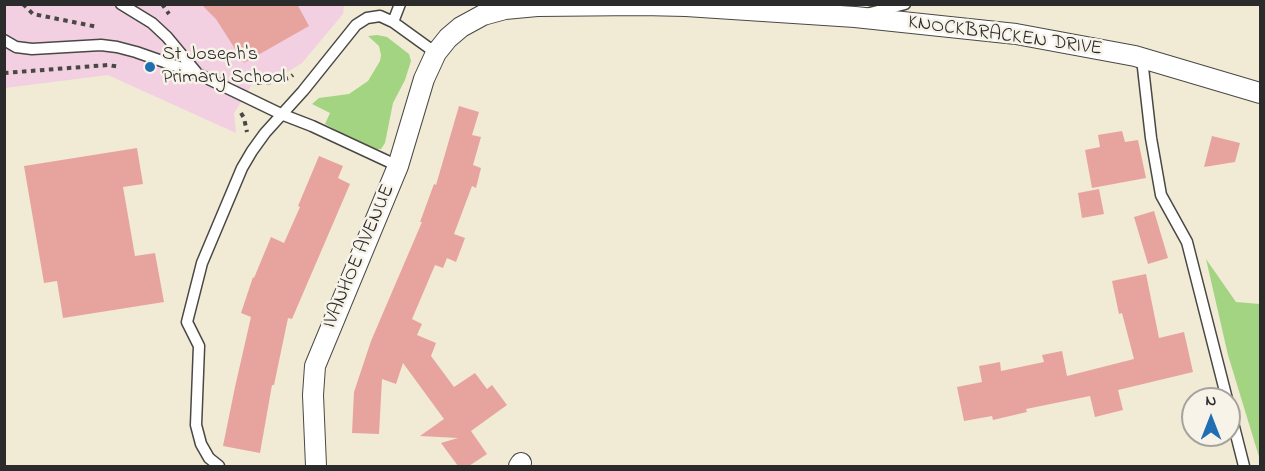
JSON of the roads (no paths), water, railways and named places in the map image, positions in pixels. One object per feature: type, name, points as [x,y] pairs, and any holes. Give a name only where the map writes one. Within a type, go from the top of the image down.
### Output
[{"type":"street","name":"KNOCKBRACKEN DRIVE","points":[[436,53],[461,27],[483,15],[505,9],[537,6],[698,7],[855,17],[1016,34],[1135,56],[1260,93]]},
{"type":"street","name":"IVANHOE AVENUE","points":[[316,466],[313,395],[315,366],[398,166],[424,79],[436,53]]},
{"type":"lane","points":[[122,4],[167,37],[196,73]]},
{"type":"lane","points":[[393,22],[400,4]]},
{"type":"lane","points":[[855,17],[904,4]]},
{"type":"lane","points":[[219,466],[209,458],[201,444],[196,425],[199,346],[187,322],[202,263],[242,168],[265,133],[303,91],[356,25],[367,18],[380,15],[436,53]]},
{"type":"lane","points":[[5,41],[16,47],[32,49],[101,45],[117,47],[196,73],[398,166]]},
{"type":"lane","points":[[1142,59],[1151,138],[1161,195],[1187,242],[1224,387]]},
{"type":"lane","points":[[1239,447],[1244,466]]},
{"type":"place","name":"St Joseph's Primary School","points":[[150,67]]}]
